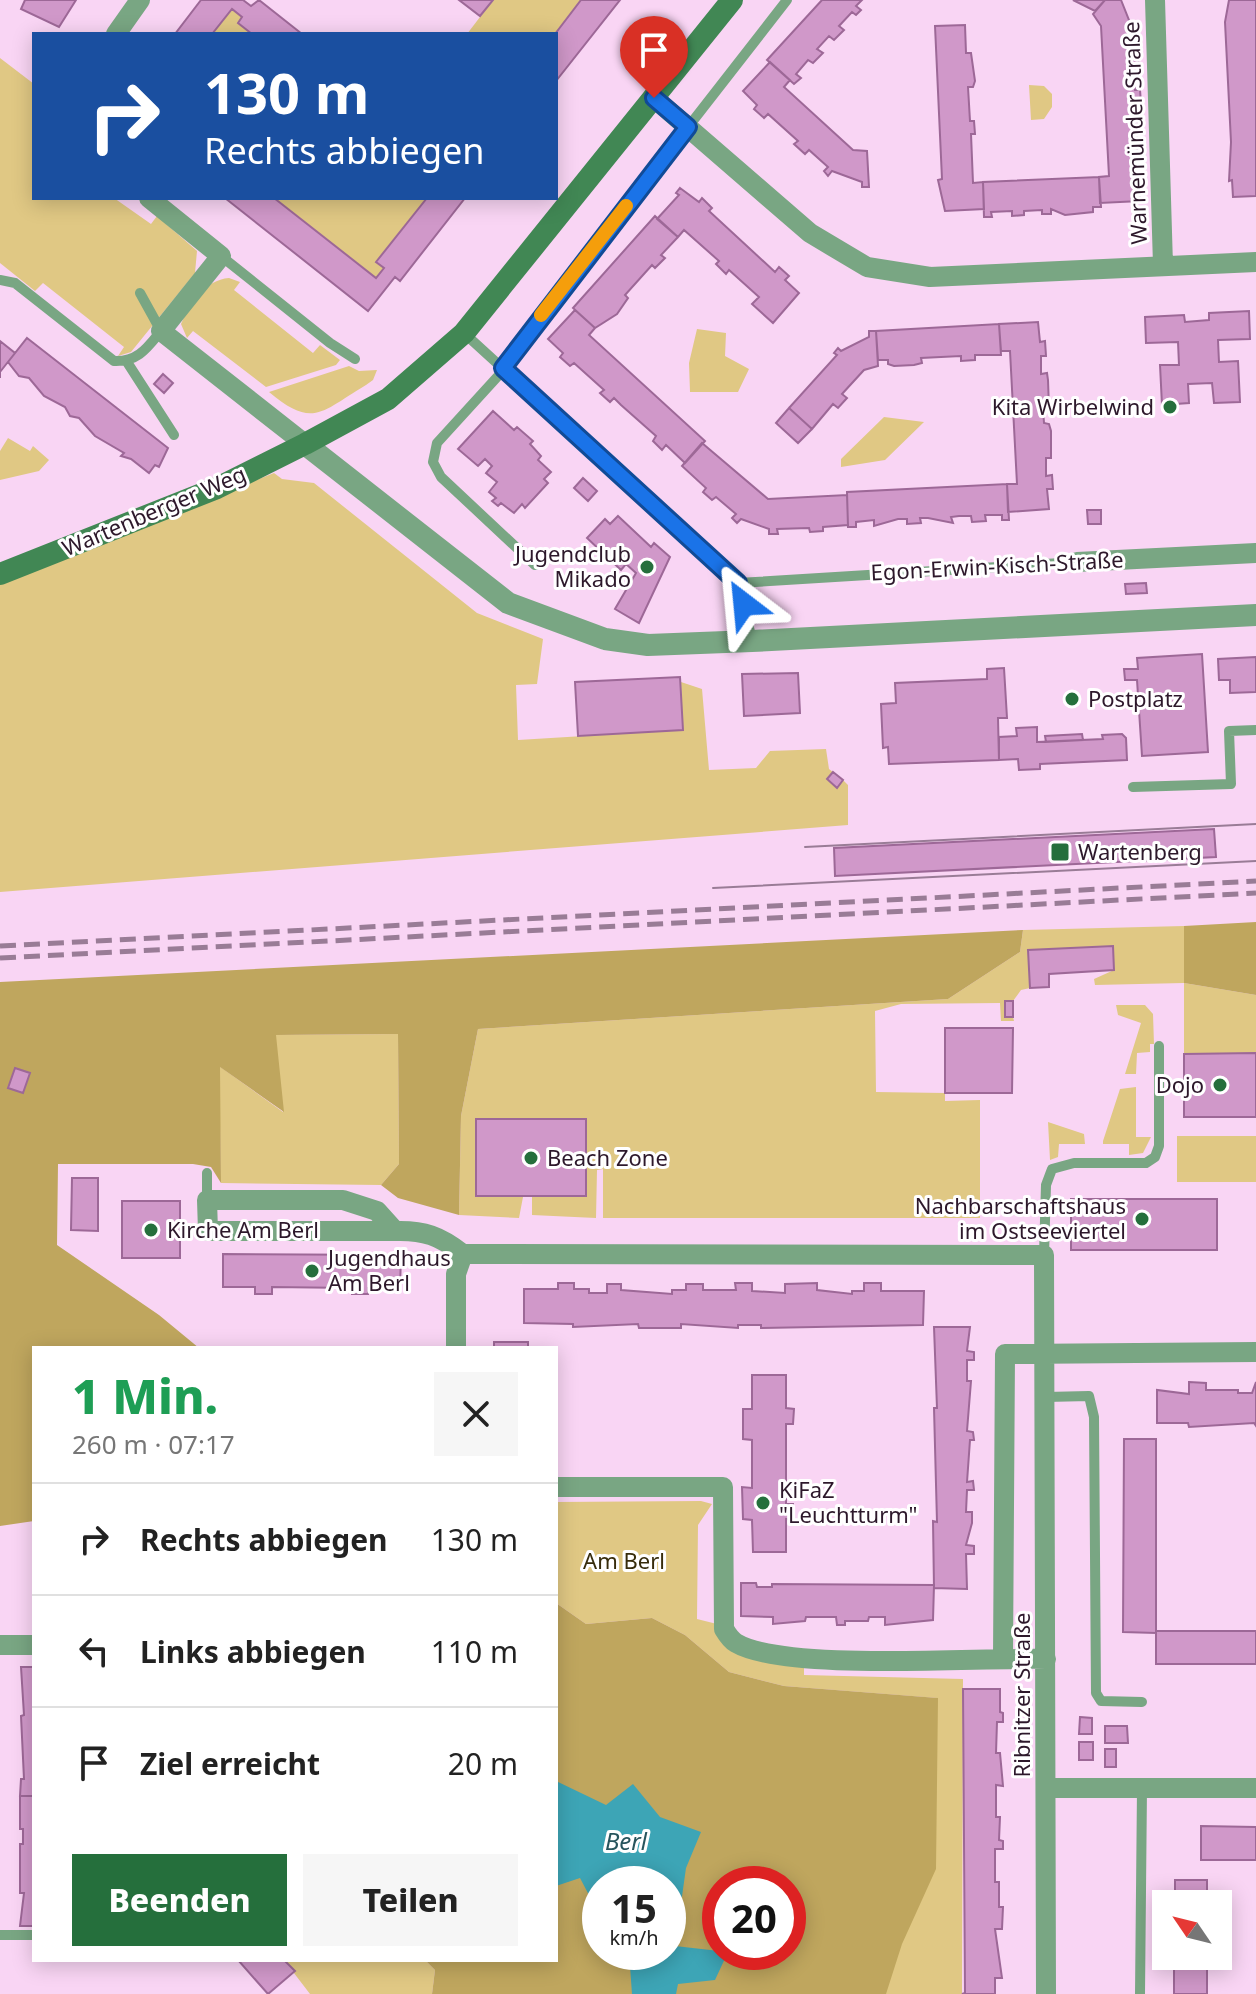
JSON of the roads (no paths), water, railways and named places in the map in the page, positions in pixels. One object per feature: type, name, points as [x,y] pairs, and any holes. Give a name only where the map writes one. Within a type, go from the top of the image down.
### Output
[{"type":"main road","name":"Wartenberger Weg","points":[[0,574],[217,488],[388,399],[464,333],[732,0]]},
{"type":"street","points":[[117,32],[140,0]]},
{"type":"street","name":"Warnemünder Straße","points":[[1155,0],[1163,265]]},
{"type":"street","name":"Warnemünder Straße","points":[[654,98],[810,233],[867,267],[930,277],[1256,262]]},
{"type":"street","points":[[151,200],[221,256],[161,331],[508,603],[593,635],[634,644],[752,641],[1256,615]]},
{"type":"street","name":"Egon-Erwin-Kisch-Straße","points":[[1077,562],[1256,553]]},
{"type":"street","points":[[395,1231],[377,1211],[343,1200],[207,1200],[208,1231],[395,1231],[433,1234],[463,1254],[1044,1255]]},
{"type":"street","points":[[456,1346],[456,1274],[463,1254]]},
{"type":"street","name":"Ribnitzer Straße","points":[[1044,1255],[1046,1994]]},
{"type":"street","points":[[1045,1351],[1256,1352]]},
{"type":"street","name":"Ribnitzer Straße","points":[[1003,1658],[1005,1354],[1045,1351]]},
{"type":"street","points":[[558,1487],[723,1487],[724,1629],[735,1642],[743,1645],[813,1660],[1046,1659]]},
{"type":"street","points":[[0,1645],[32,1645]]},
{"type":"street","points":[[1046,1788],[1256,1788]]},
{"type":"lane","points":[[535,565],[441,477],[433,462],[437,443],[503,368],[787,0]]},
{"type":"lane","points":[[221,256],[330,343],[355,359]]},
{"type":"lane","points":[[0,280],[15,283],[114,361],[127,362],[141,355],[161,331],[140,293]]},
{"type":"lane","points":[[464,333],[738,583],[752,641]]},
{"type":"lane","points":[[127,362],[174,435]]},
{"type":"lane","name":"Egon-Erwin-Kisch-Straße","points":[[738,583],[1077,562]]},
{"type":"lane","points":[[1133,787],[1231,784],[1229,731],[1256,730]]},
{"type":"lane","points":[[1044,1255],[1046,1185],[1052,1169],[1074,1163],[1146,1163],[1155,1157],[1159,1146],[1159,1046]]},
{"type":"lane","points":[[207,1173],[207,1200]]},
{"type":"lane","points":[[1046,1397],[1089,1396],[1094,1417],[1096,1693],[1101,1701],[1142,1702]]},
{"type":"lane","points":[[1140,1994],[1142,1788]]},
{"type":"lane","points":[[0,1935],[32,1935]]},
{"type":"water","name":"Berl","points":[[558,1782],[606,1805],[633,1784],[660,1817],[701,1832],[686,1868],[582,1866],[582,1882],[580,1878],[558,1885]]},
{"type":"water","name":"Berl","points":[[686,1947],[702,1949],[702,1970],[720,1970],[715,1980],[678,1984],[676,1994],[632,1994],[630,1970],[686,1970]]},
{"type":"tram line","points":[[805,847],[1256,824]]},
{"type":"tram line","points":[[713,888],[1256,861]]},
{"type":"railway","points":[[0,946],[1256,881]]},
{"type":"railway","points":[[0,958],[1256,893]]},
{"type":"place","name":"Kita Wirbelwind","points":[[1170,407]]},
{"type":"place","name":"Jugendclub Mikado","points":[[647,567]]},
{"type":"place","name":"Postplatz","points":[[1072,699]]},
{"type":"place","name":"Wartenberg","points":[[1060,852]]},
{"type":"place","name":"Dojo","points":[[1220,1085]]},
{"type":"place","name":"Beach Zone","points":[[531,1158]]},
{"type":"place","name":"Nachbarschaftshaus im Ostseeviertel","points":[[1142,1219]]},
{"type":"place","name":"Kirche Am Berl","points":[[151,1230]]},
{"type":"place","name":"Jugendhaus Am Berl","points":[[312,1271]]},
{"type":"place","name":"KiFaZ \"Leuchtturm\"","points":[[763,1503]]},
{"type":"park label","name":"Am Berl","points":[[624,1561]]}]
